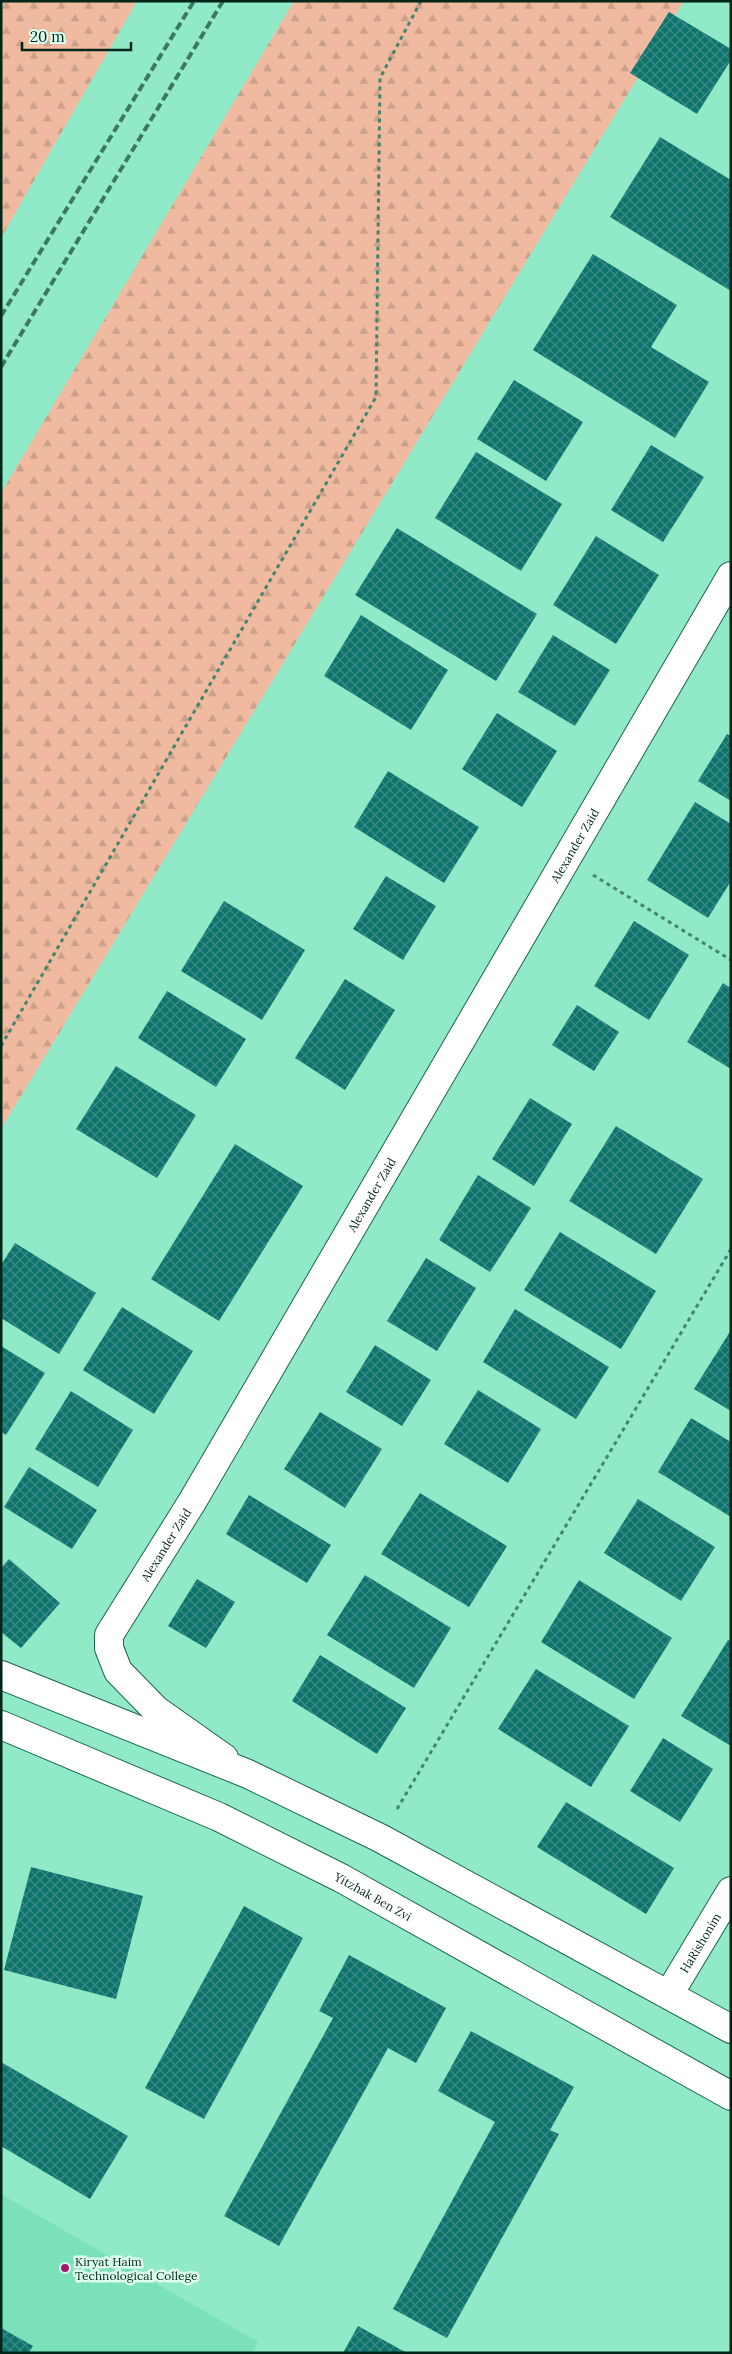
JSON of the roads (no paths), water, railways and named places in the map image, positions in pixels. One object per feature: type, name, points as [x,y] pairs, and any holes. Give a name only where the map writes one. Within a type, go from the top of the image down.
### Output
[{"type":"street","name":"Alexander Zaid","points":[[248,1774],[156,1710],[118,1671],[109,1648],[109,1634],[192,1502],[731,576]]},
{"type":"street","points":[[1,1675],[248,1774],[380,1838],[731,2029]]},
{"type":"street","name":"Yitzhak Ben Zvi","points":[[1,1725],[219,1817],[341,1878],[731,2096]]},
{"type":"street","name":"HaRishonim","points":[[669,1994],[731,1891]]},
{"type":"railway","points":[[1,316],[194,1]]},
{"type":"railway","points":[[1,367],[223,1]]},
{"type":"place","name":"Kiryat Haim Technological College","points":[[65,2268]]}]
